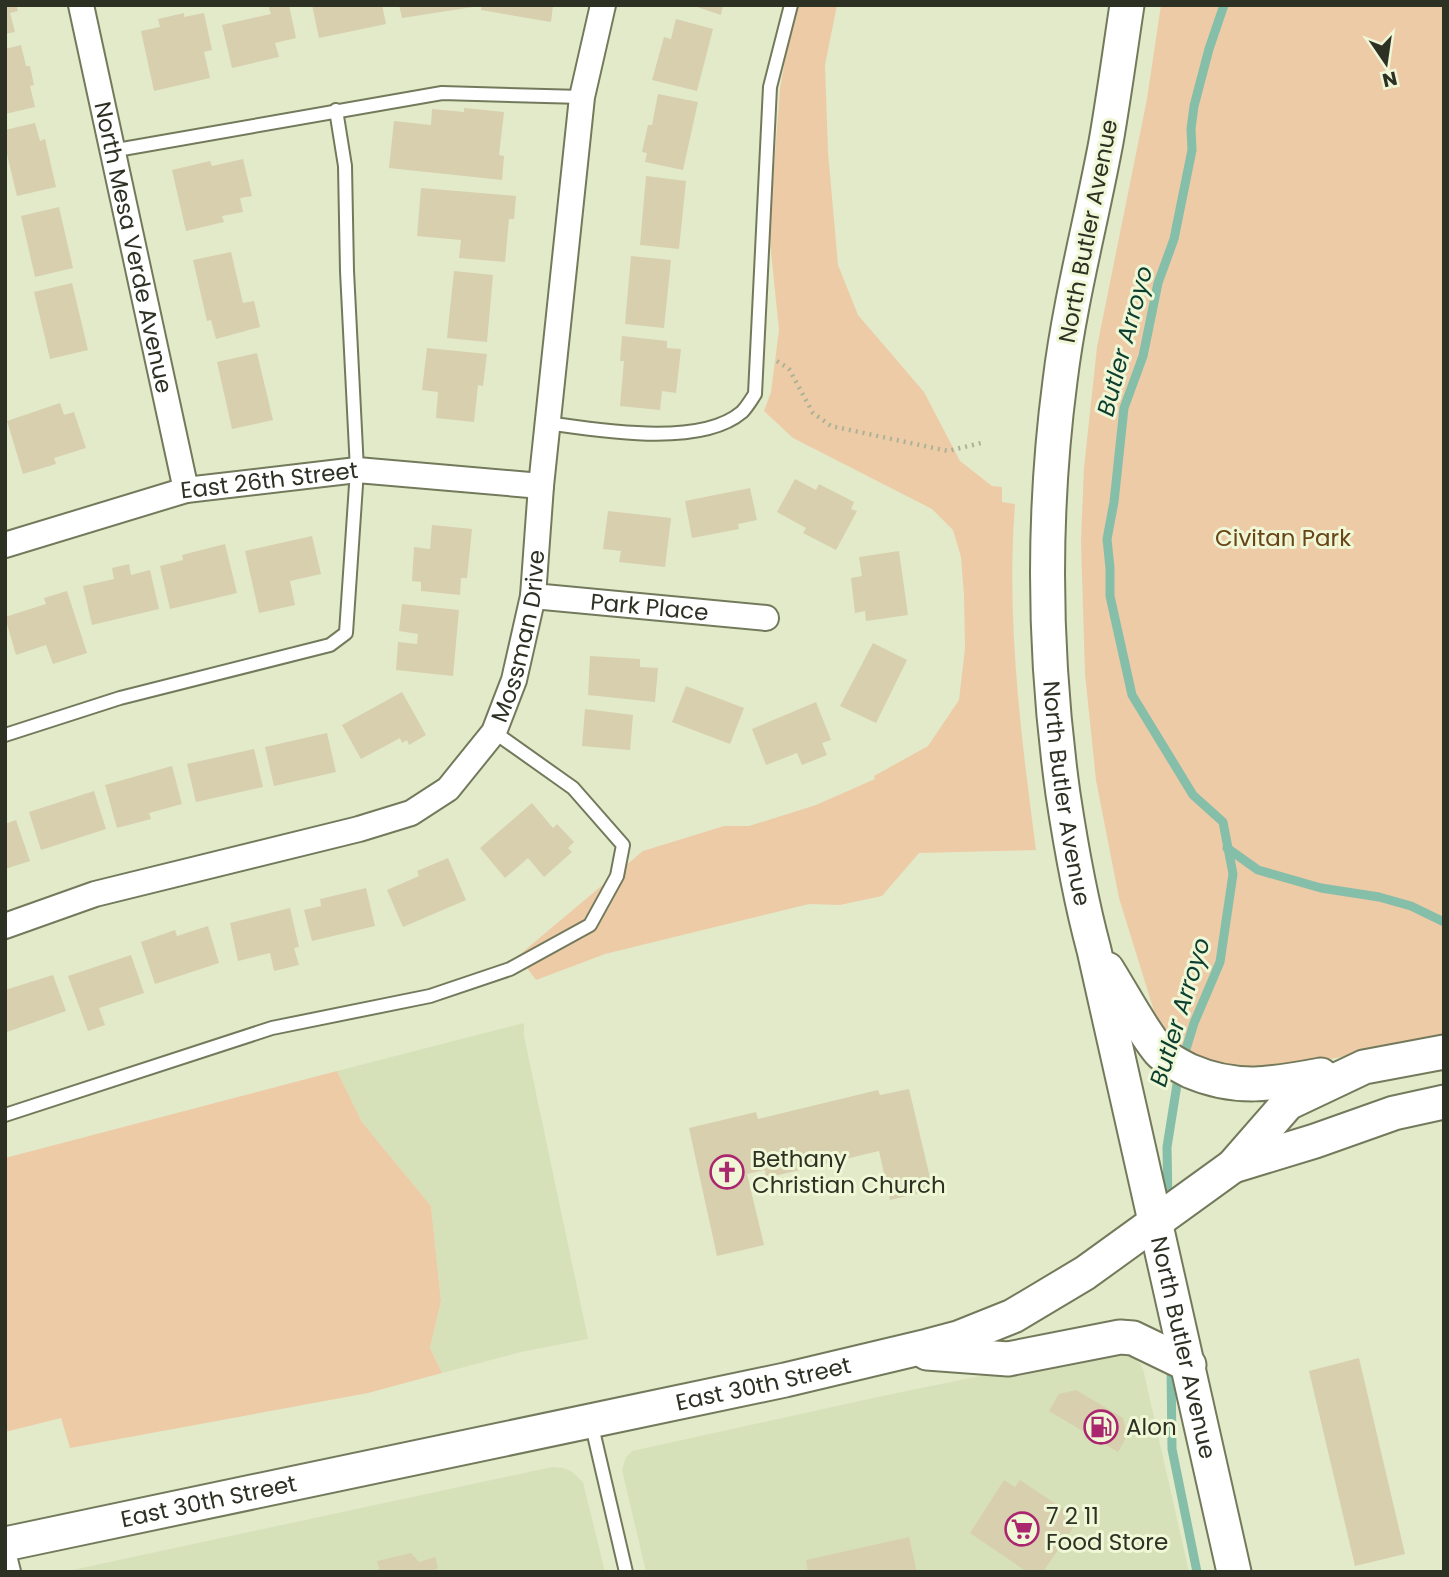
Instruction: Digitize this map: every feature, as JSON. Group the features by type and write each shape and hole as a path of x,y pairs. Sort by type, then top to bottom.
{"main road":[{"name":"North Butler Avenue","path":"1127,5 1106,141 1075,289 1060,380 1051,461 1048,617 1055,729 1081,902 1189,1365 1234,1572"},
{"path":"1094,950 1160,1053 1192,1072 1211,1080 1238,1085 1278,1083 1364,1067"},
{"name":"East 30th Street","path":"5,1544 908,1352 958,1338 1013,1316 1085,1273 1233,1166 1288,1103 1364,1067 1444,1052"},
{"path":"1233,1166 1394,1113 1444,1102"},
{"path":"908,1352 1009,1359 1120,1337 1133,1339 1189,1365"}],"street":[{"name":"North Mesa Verde Avenue","path":"81,5 186,490"},
{"name":"Mossman Drive","path":"5,926 94,894 359,829 411,813 448,789 494,732 514,680 533,596 547,422 582,97 603,5"},
{"name":"East 26th Street","path":"5,545 186,490 357,470 541,486"},
{"name":"Park Place","path":"533,596 766,618"},
{"path":"5,1560 8,1572"}],"lane":[{"path":"547,422 612,432 694,432 719,424 742,412 755,394 770,87 791,5"},
{"path":"111,151 442,93 582,97"},
{"path":"5,735 120,698 330,645 346,633 357,470 347,271 345,166 336,110"},
{"path":"5,1115 272,1028 430,996 510,969 590,925 617,876 623,845 573,788 494,732"},
{"path":"591,1420 626,1572"}],"path":[{"path":"757,358 777,362 789,369 813,413 831,426 948,452 981,443"}],"shaded area":[{"path":"524,1023 524,1036 588,1339 521,1352 442,1373 430,1348 441,1301 431,1206 362,1122 337,1071"},
{"path":"1108,1350 1132,1356 1141,1365 1144,1373 1189,1572 646,1572 622,1470 626,1457 632,1451"},
{"path":"552,1467 571,1471 583,1482 605,1572 63,1572"}],"green space":[{"path":"798,5 837,5 825,65 828,152 838,265 858,315 924,392 960,461 992,486 1002,487 1002,502 1015,504 1012,591 1016,678 1036,850 919,853 882,896 840,905 809,904 605,954 536,980 518,956 643,851 724,826 749,826 816,805 875,779 874,776 928,746 959,700 965,648 964,595 961,557 953,530 932,509 793,438 764,411 771,392 779,330 769,232 780,89 790,32"},
{"name":"Civitan Park","path":"1161,5 1444,5 1444,1037 1325,1060 1227,1072 1176,1047 1158,1024 1119,898 1096,780 1085,674 1081,541 1084,468 1097,347 1147,99"},
{"path":"337,1071 362,1122 431,1206 441,1301 430,1348 442,1373 368,1393 70,1448 61,1418 5,1432 5,1158"}],"building":[{"path":"5,5 16,5 18,11 10,13 15,32 5,34"},
{"path":"268,5 289,5 296,38 275,43 279,57 232,68 222,25 271,14"},
{"path":"312,5 382,5 386,24 319,38"},
{"path":"399,5 473,5 473,7 402,18"},
{"path":"482,5 553,5 551,22 481,10"},
{"path":"691,5 723,5 721,15"},
{"path":"184,13 184,17 204,13 212,50 204,52 210,78 154,91 141,31 160,27 158,19"},
{"path":"676,19 713,29 697,91 652,80 664,37 671,39"},
{"path":"21,45 26,66 30,66 34,85 30,86 35,107 5,114 5,49"},
{"path":"658,94 698,102 683,170 645,162 647,153 642,152 648,125 652,125"},
{"path":"464,108 504,112 499,155 504,156 502,180 389,168 394,121 431,125 432,109 464,112"},
{"path":"35,123 40,141 45,139 56,187 17,196 5,146 5,130"},
{"path":"243,159 252,196 240,198 243,212 222,216 224,222 186,231 172,170 210,161 212,166"},
{"path":"646,176 686,181 679,249 640,245"},
{"path":"421,188 516,196 514,219 509,219 505,262 459,258 461,240 417,236"},
{"path":"59,207 73,268 35,277 21,216"},
{"path":"231,252 243,303 254,301 260,327 216,339 211,320 207,321 193,260"},
{"path":"631,256 671,260 664,328 625,324"},
{"path":"454,271 493,275 487,342 447,338"},
{"path":"72,283 88,350 50,359 34,292"},
{"path":"622,336 667,341 667,348 681,349 676,393 662,391 660,410 620,406 624,361 620,361"},
{"path":"427,348 487,354 483,386 478,385 474,422 436,418 438,392 422,390"},
{"path":"257,353 273,420 232,429 217,362"},
{"path":"60,403 64,415 74,412 86,448 54,458 56,464 23,474 7,421"},
{"path":"795,479 816,490 819,484 854,502 851,509 857,511 836,550 803,533 806,528 777,512"},
{"path":"750,488 757,520 738,524 739,529 692,538 685,501"},
{"path":"608,511 671,518 665,567 619,562 621,551 603,549"},
{"path":"432,525 472,529 467,578 461,578 460,595 421,591 421,582 412,581 414,547 430,549"},
{"path":"312,536 321,574 290,581 295,605 259,613 245,551"},
{"path":"225,544 237,593 170,609 160,566 183,560 182,555"},
{"path":"899,551 908,615 866,621 865,611 855,613 851,578 862,576 859,557"},
{"path":"129,564 131,575 150,570 159,609 92,625 83,586 114,579 112,568"},
{"path":"67,591 87,653 53,664 46,645 16,655 5,617 46,604 44,598"},
{"path":"402,604 459,610 453,676 396,670 398,642 417,644 418,634 399,631"},
{"path":"873,643 907,660 876,723 840,706"},
{"path":"590,656 640,659 640,667 658,668 655,702 588,695"},
{"path":"686,686 744,708 730,744 672,722"},
{"path":"402,692 426,735 409,745 407,740 402,743 400,738 361,759 342,725"},
{"path":"816,702 831,740 822,743 827,755 802,765 797,753 766,765 752,729"},
{"path":"585,709 633,715 630,750 582,746"},
{"path":"327,733 336,772 274,786 265,747"},
{"path":"254,749 263,787 196,802 187,764"},
{"path":"172,766 182,804 149,813 151,819 117,828 105,785"},
{"path":"94,791 106,829 41,850 29,812"},
{"path":"532,803 553,828 557,824 574,842 568,848 572,852 544,877 528,858 505,878 480,848"},
{"path":"16,820 30,861 5,869 5,824"},
{"path":"448,858 466,900 403,927 387,890 419,876 417,871"},
{"path":"366,888 375,926 312,941 304,910 321,906 320,899"},
{"path":"290,908 299,947 294,948 299,965 274,971 270,953 238,961 230,923"},
{"path":"208,926 219,963 155,984 141,942 175,930 177,936"},
{"path":"131,955 144,993 99,1008 105,1025 88,1031 68,976"},
{"path":"53,975 66,1011 7,1032 5,990"},
{"name":"Bethany Christian Church","path":"909,1089 933,1190 890,1200 879,1151 766,1178 765,1170 747,1174 764,1245 717,1256 689,1128 756,1112 758,1119 878,1090 880,1095"},
{"path":"1359,1358 1405,1554 1355,1566 1309,1371"},
{"name":"Alon","path":"1076,1390 1123,1418 1127,1436 1118,1452 1049,1411 1059,1394"},
{"name":"7 2 11 Food Store","path":"1004,1480 1015,1487 1020,1480 1068,1512 1064,1517 1075,1525 1043,1572 1027,1572 970,1533"},
{"path":"909,1537 917,1572 808,1572 806,1560"},
{"path":"411,1553 419,1562 435,1557 438,1568 436,1572 380,1572 377,1561"}],"waterway":[{"name":"Butler Arroyo","path":"1183,1059 1194,1023 1220,962 1233,874 1223,822 1193,795 1132,695 1110,596 1107,539 1114,502 1124,408 1143,356 1158,283 1174,239 1192,150 1194,106 1224,5"},
{"path":"1227,848 1258,870 1321,888 1379,897 1411,906 1444,922"},
{"name":"Butler Arroyo","path":"1168,1204 1167,1147 1179,1072"},
{"name":"Butler Arroyo","path":"1171,1365 1172,1449 1197,1572"}],"place":[{"name":"Bethany Christian Church","path":"727,1172"},
{"name":"Alon","path":"1101,1427"},
{"name":"7 2 11 Food Store","path":"1022,1529"}]}
